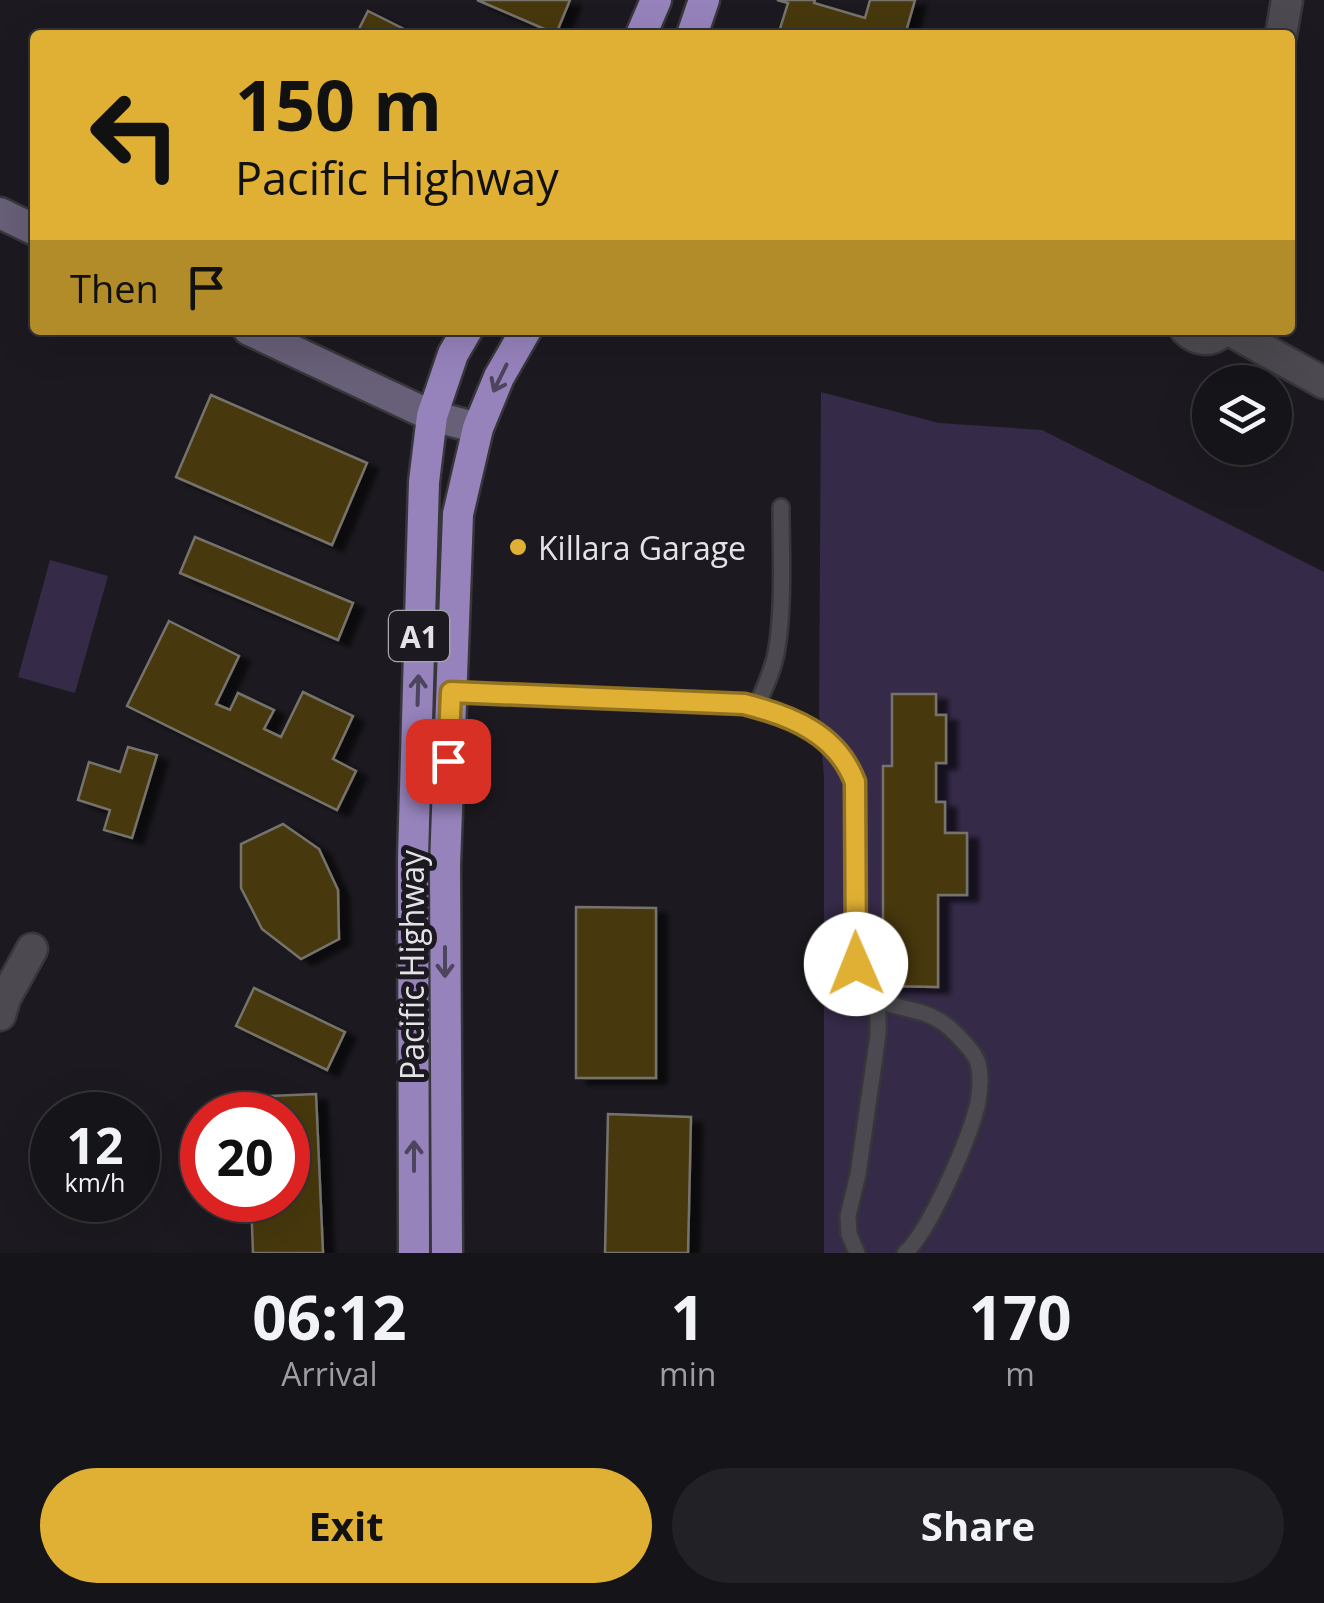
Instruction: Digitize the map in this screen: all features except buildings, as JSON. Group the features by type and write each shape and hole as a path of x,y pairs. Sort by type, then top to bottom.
{"highway":[{"path":"643,30 656,0"},
{"path":"694,30 704,0"},
{"name":"Pacific Highway","path":"414,1253 414,857 422,516 432,416 463,335"},
{"name":"Pacific Highway","path":"447,1253 444,864 458,514 478,428 499,377 523,335"}],"main road":[{"path":"0,213 30,228"},
{"path":"260,335 432,416 478,428"}],"street":[{"path":"1282,30 1287,0"},
{"path":"1192,335 1203,339 1217,335"},
{"path":"1235,335 1324,383"},
{"path":"0,1015 4,998 32,950"}],"lane":[{"path":"756,707 777,649 782,507"},
{"path":"451,692 744,704 788,719 831,742 842,756 855,782 856,964 878,1014 858,1174 848,1216 849,1234 857,1253"},
{"path":"872,998 941,1020 977,1060 980,1075 978,1102 942,1195 905,1253"}],"shaded area":[{"path":"821,392 939,423 1042,430 1324,572 1324,1253 824,1253 824,778 819,715"},
{"path":"50,560 108,576 75,693 18,677"}],"place":[{"name":"Killara Garage","path":"518,547"}],"route":[{"path":"448,761 451,692 744,704 798,724 831,742 855,782 856,964"}]}
